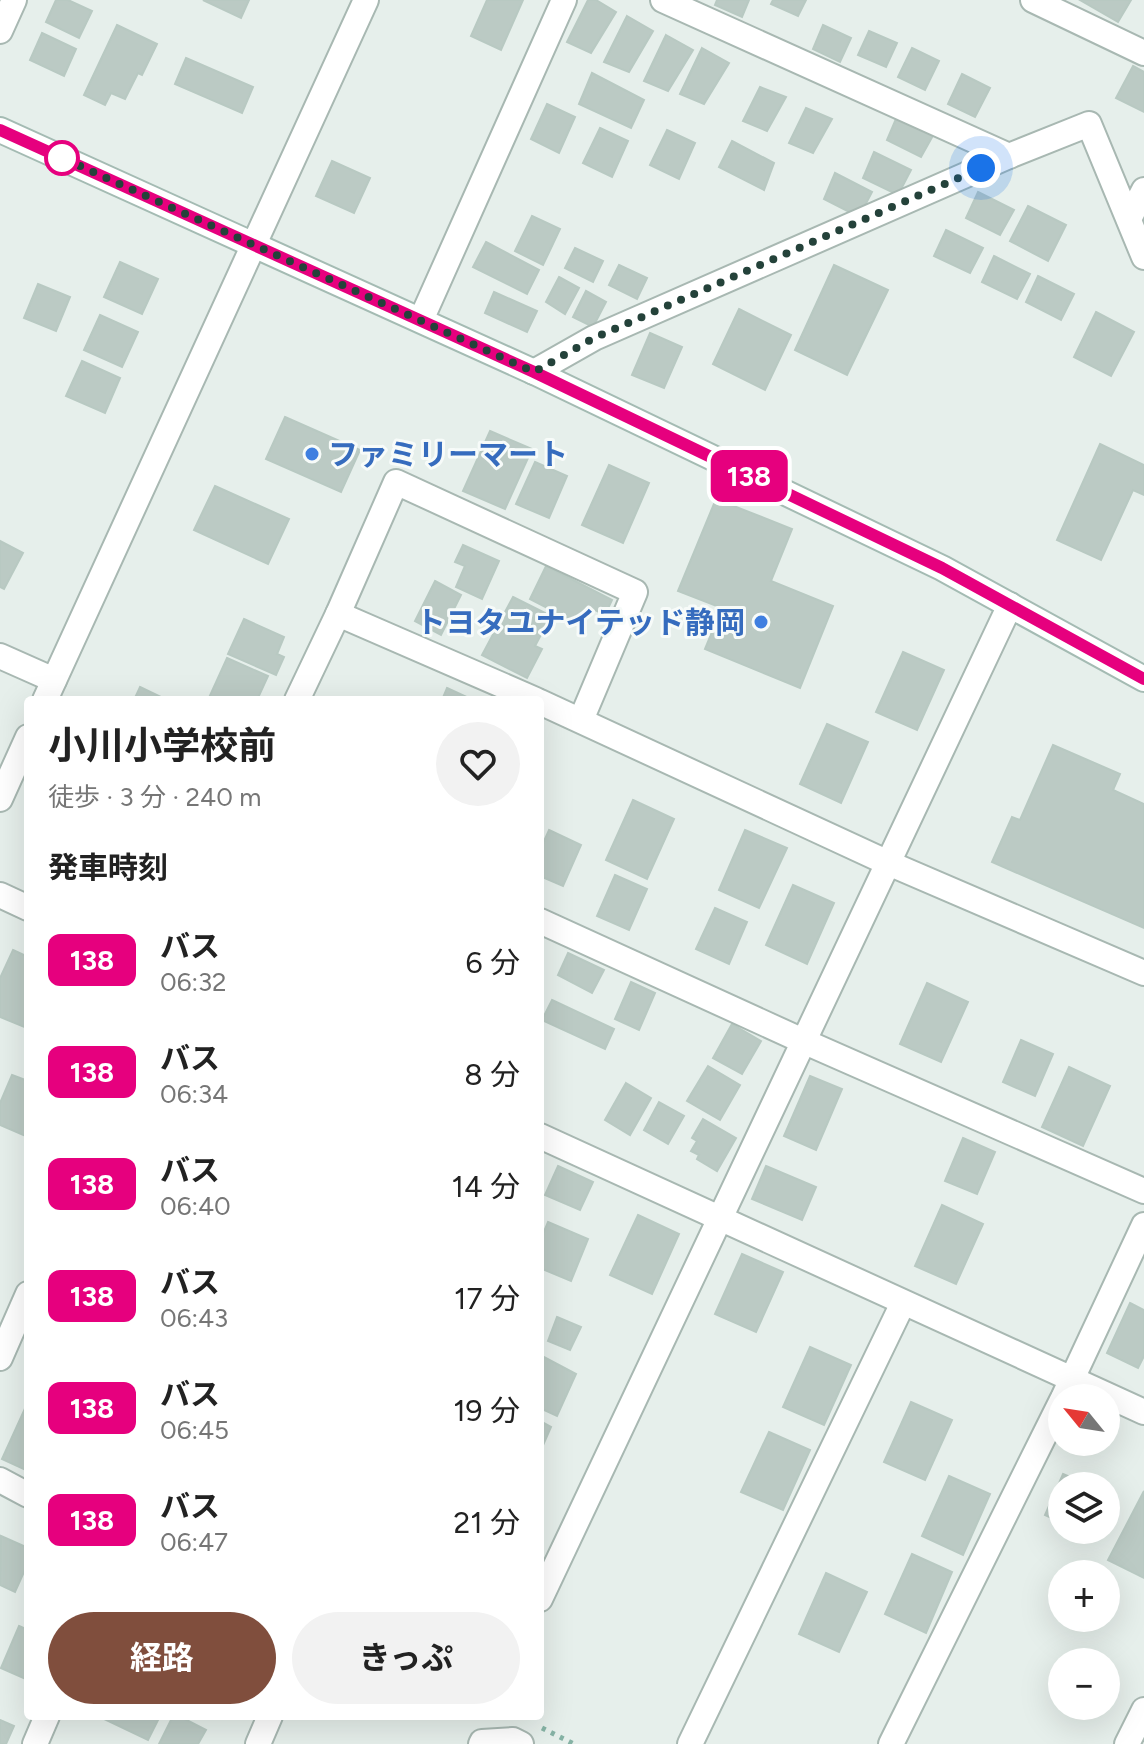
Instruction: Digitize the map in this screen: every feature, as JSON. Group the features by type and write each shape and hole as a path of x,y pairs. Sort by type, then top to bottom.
{"street":[{"path":"0,31 14,0"},
{"path":"0,656 49,690 366,0"},
{"path":"421,320 564,0"},
{"path":"663,0 1009,156"},
{"path":"1033,0 1144,53"},
{"path":"534,372 594,338 1089,124 1144,257"},
{"path":"0,130 534,372 942,568 1144,679"},
{"path":"1129,219 1144,190"},
{"path":"299,696 396,482 635,592 581,720"},
{"path":"544,1591 1010,605"},
{"path":"338,614 527,696"},
{"path":"544,704 886,862 1144,973"},
{"path":"0,799 24,746"},
{"path":"0,895 24,906"},
{"path":"544,923 1144,1191"},
{"path":"544,1138 903,1303 1050,1384"},
{"path":"1070,1384 1144,1225"},
{"path":"0,1358 24,1303"},
{"path":"690,1744 903,1303"},
{"path":"1120,1406 1144,1412"},
{"path":"891,1744 1048,1429"},
{"path":"0,1480 24,1493"},
{"path":"1127,1744 1144,1710"},
{"path":"35,1744 45,1720"},
{"path":"258,1744 268,1720"},
{"path":"481,1744 513,1740 527,1734"}],"path":[{"path":"527,1734 574,1744"}],"building":[{"path":"56,0 68,0 92,11 79,38 46,22"},
{"path":"203,0 249,0 241,18"},
{"path":"487,0 523,0 501,50 471,36"},
{"path":"588,0 596,0 616,12 591,53 567,42"},
{"path":"717,0 749,0 742,17 715,5"},
{"path":"773,0 806,0 798,16 771,4"},
{"path":"1080,0 1131,0 1118,22"},
{"path":"627,16 653,31 629,72 604,62"},
{"path":"117,25 157,44 142,75 138,73 125,99 111,93 105,105 84,95"},
{"path":"823,25 851,38 840,62 813,49"},
{"path":"869,31 897,43 886,67 858,55"},
{"path":"42,33 76,49 64,76 30,60"},
{"path":"666,35 693,50 668,91 644,81"},
{"path":"702,48 729,63 704,104 680,94"},
{"path":"912,48 939,61 925,90 898,77"},
{"path":"186,58 253,87 242,113 175,84"},
{"path":"1133,66 1144,72 1144,112 1116,98"},
{"path":"592,73 644,100 631,128 579,104"},
{"path":"962,74 990,88 975,117 948,104"},
{"path":"760,87 786,97 767,131 743,121"},
{"path":"547,104 575,117 559,153 531,139"},
{"path":"806,108 832,119 813,153 789,143"},
{"path":"898,114 935,132 921,157 887,140"},
{"path":"600,128 628,141 612,177 583,163"},
{"path":"667,130 695,143 679,179 650,165"},
{"path":"732,141 774,163 764,190 719,167"},
{"path":"874,152 911,170 898,195 863,178"},
{"path":"332,161 370,178 354,213 316,196"},
{"path":"835,173 872,192 859,217 824,199"},
{"path":"978,192 1014,210 1000,235 966,218"},
{"path":"1028,206 1066,225 1048,261 1010,241"},
{"path":"532,216 560,229 543,265 515,251"},
{"path":"946,230 983,248 970,273 934,256"},
{"path":"486,242 539,270 527,294 473,267"},
{"path":"575,248 603,261 593,282 565,268"},
{"path":"994,256 1030,274 1017,299 982,282"},
{"path":"120,262 158,279 142,314 104,297"},
{"path":"619,265 647,278 637,299 609,285"},
{"path":"834,265 888,290 847,375 795,350"},
{"path":"1038,276 1074,294 1061,320 1026,302"},
{"path":"559,277 579,288 565,314 546,302"},
{"path":"38,284 70,297 56,331 24,318"},
{"path":"586,291 606,302 593,327 573,317"},
{"path":"494,292 537,311 527,332 485,313"},
{"path":"739,309 791,335 765,390 713,364"},
{"path":"1096,312 1134,332 1111,376 1074,357"},
{"path":"100,315 138,332 122,367 84,350"},
{"path":"650,333 682,347 664,388 632,375"},
{"path":"82,361 120,378 105,413 66,396"},
{"path":"285,417 360,450 341,492 266,459"},
{"path":"490,431 532,449 505,509 463,491"},
{"path":"1100,444 1144,465 1144,495 1133,490 1101,560 1057,540"},
{"path":"535,462 567,476 549,518 516,504"},
{"path":"609,465 649,483 623,543 582,525"},
{"path":"215,486 289,519 268,564 194,530"},
{"path":"716,499 792,529 771,581 833,606 800,688 705,649 722,608 678,591"},
{"path":"0,541 23,553 4,589 0,587"},
{"path":"463,545 499,561 482,599 456,587 465,566 455,562"},
{"path":"546,566 612,600 605,615 591,608 582,626 530,599"},
{"path":"435,581 461,595 441,635 415,621"},
{"path":"513,597 551,616 535,646 542,649 527,678 482,655"},
{"path":"244,619 284,637 277,654 284,657 276,675 228,654"},
{"path":"903,652 944,670 917,730 876,712"},
{"path":"227,658 268,676 259,696 210,696"},
{"path":"140,687 159,696 136,696"},
{"path":"447,688 464,696 444,696"},
{"path":"827,724 868,742 841,803 800,784"},
{"path":"1053,745 1120,774 1113,790 1144,804 1144,928 992,862 1012,817 1020,820"},
{"path":"633,800 674,819 647,879 606,860"},
{"path":"549,830 581,845 563,886 544,878 544,841"},
{"path":"745,830 787,848 759,908 719,890"},
{"path":"615,875 647,889 629,930 597,916"},
{"path":"793,885 834,903 807,964 766,945"},
{"path":"715,908 747,922 729,964 696,949"},
{"path":"13,950 24,955 24,1027 0,1017 0,978"},
{"path":"568,953 604,970 592,993 558,975"},
{"path":"631,982 655,993 639,1030 615,1019"},
{"path":"927,983 968,1002 941,1062 900,1044"},
{"path":"552,1000 614,1029 605,1049 544,1021"},
{"path":"732,1024 761,1041 742,1074 713,1058"},
{"path":"1021,1040 1053,1054 1035,1096 1003,1082"},
{"path":"708,1066 740,1085 720,1120 687,1101"},
{"path":"1069,1067 1110,1086 1083,1146 1042,1127"},
{"path":"12,1075 24,1080 24,1135 0,1125 0,1103"},
{"path":"810,1076 842,1089 816,1150 784,1136"},
{"path":"626,1083 651,1098 630,1135 605,1120"},
{"path":"659,1102 684,1116 668,1144 644,1130"},
{"path":"703,1119 736,1138 717,1171 697,1159 699,1155 691,1151 697,1141 692,1138"},
{"path":"963,1138 995,1152 977,1194 945,1181"},
{"path":"558,1166 593,1182 580,1210 545,1195"},
{"path":"766,1166 816,1187 802,1220 752,1199"},
{"path":"942,1205 983,1224 956,1284 915,1266"},
{"path":"638,1215 679,1234 652,1294 610,1275"},
{"path":"548,1222 588,1239 571,1281 544,1270 544,1232"},
{"path":"742,1254 783,1272 756,1332 715,1314"},
{"path":"1130,1303 1144,1310 1144,1356 1138,1368 1107,1353"},
{"path":"557,1317 581,1327 570,1350 548,1341"},
{"path":"810,1347 851,1365 824,1425 783,1407"},
{"path":"544,1357 576,1374 557,1416 544,1410"},
{"path":"911,1402 952,1420 925,1480 884,1462"},
{"path":"24,1411 24,1469 2,1459"},
{"path":"544,1423 551,1427 544,1443"},
{"path":"769,1432 810,1450 783,1510 741,1492"},
{"path":"949,1476 990,1494 963,1555 922,1536"},
{"path":"1144,1491 1144,1578 1120,1566 1120,1560 1108,1560 1116,1544 1120,1544 1120,1537"},
{"path":"1,1536 24,1546 24,1572 15,1592 0,1585"},
{"path":"912,1554 952,1572 926,1633 885,1614"},
{"path":"826,1573 867,1592 839,1652 799,1634"},
{"path":"19,1626 24,1628 24,1678 1,1668"},
{"path":"0,1720 14,1726 6,1744 0,1744"},
{"path":"106,1720 158,1720 148,1740"},
{"path":"171,1720 187,1720 206,1730 198,1744 159,1744"}],"bus line":[{"name":"138","path":"0,130 534,372 942,568 1144,679"}],"place":[{"name":"ファミリーマート","path":"312,454"},
{"name":"トヨタユナイテッド静岡","path":"761,622"}],"route":[{"path":"62,158 58,156 534,372 594,338 981,168"}]}
